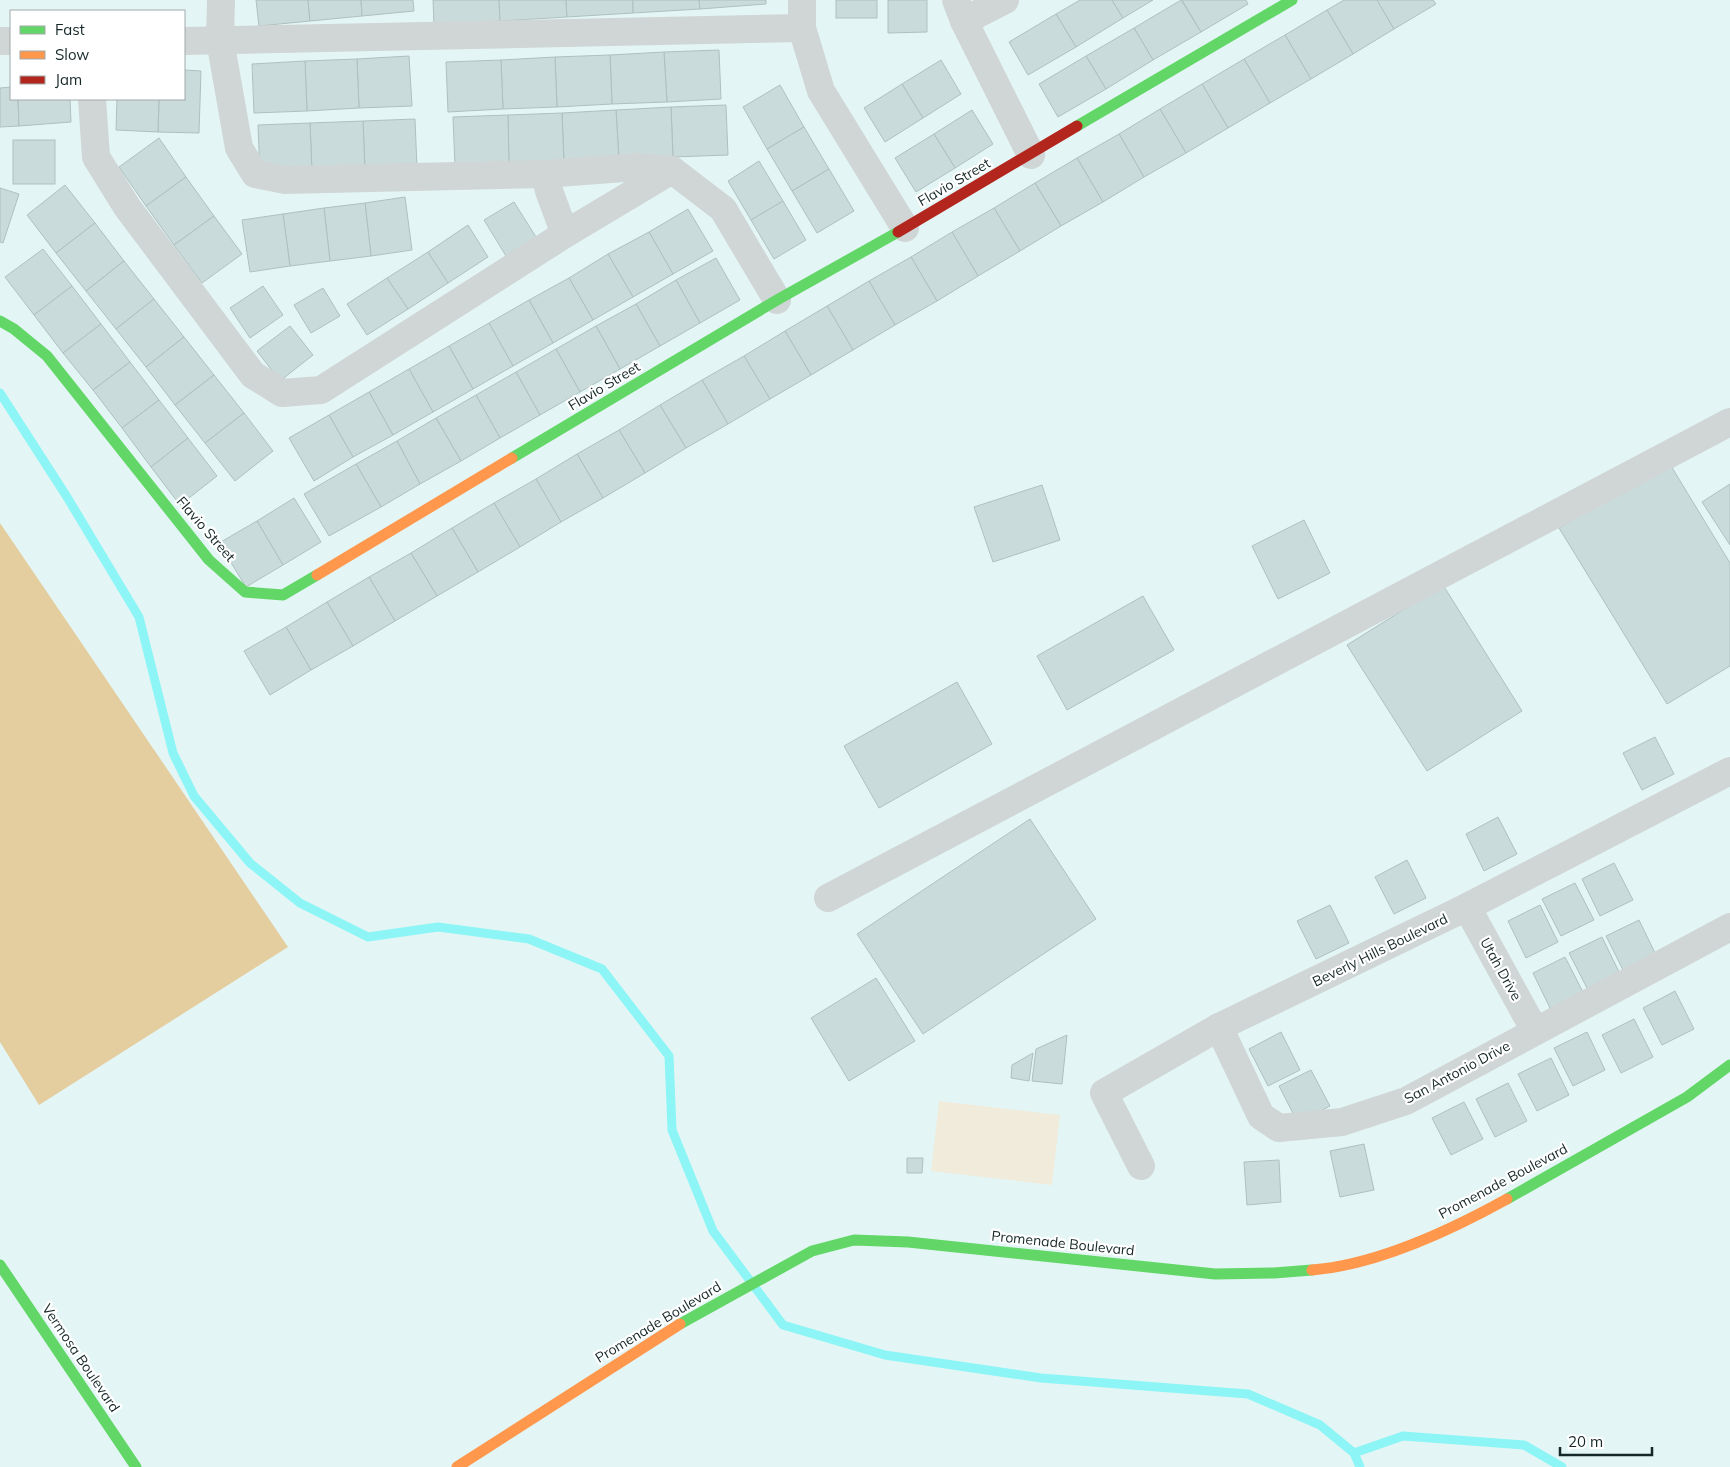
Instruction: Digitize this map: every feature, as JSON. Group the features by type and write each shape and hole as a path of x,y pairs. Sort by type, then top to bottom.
{"main road":[{"name":"Flavio Street","path":"0,321 14,328 47,356 209,560 245,592 283,595 777,300 905,228 1292,0"},
{"name":"Promenade Boulevard","path":"457,1467 678,1325 812,1252 854,1240 908,1242 1215,1274 1274,1273 1336,1268 1405,1247 1482,1213 1687,1096 1730,1065"},
{"name":"Promenade Boulevard","path":"1687,1096 1722,1085"},
{"name":"Vermosa Boulevard","path":"0,1265 136,1467"}],"street":[{"path":"221,0 220,40 239,148 254,174 285,180 545,174 637,167 672,170 723,209 777,300"},
{"path":"802,0 802,28 821,91 905,228"},
{"path":"1005,0 960,11 1030,155"},
{"path":"185,41 802,28"},
{"path":"92,100 96,157 127,207 253,375 282,393 321,390 565,234 672,170"},
{"path":"545,174 549,191 565,234"},
{"path":"828,898 1730,422"},
{"name":"Beverly Hills Boulevard","path":"1141,1166 1104,1093 1219,1028 1467,907 1730,771"},
{"name":"Utah Drive","path":"1467,907 1534,1031"},
{"name":"San Antonio Drive","path":"1219,1028 1261,1116 1279,1128 1342,1122 1406,1101 1730,927"}],"shaded area":[{"path":"0,523 288,947 39,1105 0,1042"},
{"path":"939,1101 1060,1115 1052,1185 931,1171"}],"building":[{"path":"256,0 308,0 310,21 259,26"},
{"path":"308,0 361,0 362,16 310,21"},
{"path":"361,0 413,0 414,11 362,16"},
{"path":"433,0 499,0 500,21 434,25"},
{"path":"499,0 566,0 567,17 500,21"},
{"path":"566,0 633,0 633,13 567,17"},
{"path":"633,0 699,0 700,9 633,13"},
{"path":"699,0 766,0 766,4 700,9"},
{"path":"836,0 877,0 877,18 836,18"},
{"path":"888,0 927,0 927,32 888,33"},
{"path":"1080,0 1112,0 1123,18 1076,47 1056,14"},
{"path":"1112,0 1153,0 1123,18"},
{"path":"1181,0 1201,32 1153,60 1134,28"},
{"path":"1182,0 1246,0 1248,4 1201,32"},
{"path":"1344,0 1377,0 1394,29 1353,54 1327,10"},
{"path":"1377,0 1433,0 1436,4 1394,29"},
{"path":"1327,10 1353,54 1311,79 1285,35"},
{"path":"1056,14 1076,47 1028,75 1009,42"},
{"path":"1134,28 1153,60 1106,89 1086,56"},
{"path":"1285,35 1311,79 1270,103 1244,59"},
{"path":"719,50 721,99 667,102 664,52"},
{"path":"664,52 667,102 612,104 610,55"},
{"path":"610,55 612,104 557,107 555,57"},
{"path":"409,56 412,106 359,108 357,59"},
{"path":"1086,56 1106,89 1058,117 1039,84"},
{"path":"555,57 557,107 503,109 501,60"},
{"path":"357,59 359,108 307,111 305,61"},
{"path":"1244,59 1270,103 1228,128 1202,84"},
{"path":"501,60 503,109 448,112 446,62"},
{"path":"941,60 961,94 923,118 902,84"},
{"path":"305,61 307,111 254,113 252,64"},
{"path":"185,70 201,71 199,133 158,132 159,100 185,100"},
{"path":"902,84 923,118 885,142 864,108"},
{"path":"1202,84 1228,128 1186,153 1160,109"},
{"path":"780,85 804,127 767,149 743,107"},
{"path":"10,87 10,100 18,100 19,126 0,127 0,88"},
{"path":"18,100 70,100 71,122 19,126"},
{"path":"117,100 159,100 158,132 116,130"},
{"path":"726,105 728,155 673,157 671,107"},
{"path":"671,107 673,157 619,160 616,110"},
{"path":"1160,109 1186,153 1144,177 1119,134"},
{"path":"616,110 619,160 564,162 562,113"},
{"path":"972,110 993,144 955,168 934,134"},
{"path":"562,113 564,162 509,164 508,115"},
{"path":"508,115 509,164 455,167 453,117"},
{"path":"415,119 417,168 365,170 363,121"},
{"path":"363,121 365,170 312,172 310,123"},
{"path":"310,123 312,172 260,175 258,125"},
{"path":"804,127 829,169 792,191 767,149"},
{"path":"934,134 955,168 916,192 895,158"},
{"path":"1119,134 1144,177 1103,202 1077,158"},
{"path":"159,138 186,177 146,206 119,167"},
{"path":"13,140 55,140 55,184 13,184"},
{"path":"1077,158 1103,202 1061,226 1035,183"},
{"path":"759,161 783,201 751,220 728,181"},
{"path":"829,169 854,211 817,233 792,191"},
{"path":"186,177 214,216 174,245 146,206"},
{"path":"1035,183 1061,226 1020,251 994,208"},
{"path":"65,185 95,223 56,253 27,215"},
{"path":"0,188 19,194 3,243 0,242"},
{"path":"405,197 412,250 371,256 365,203"},
{"path":"783,201 806,240 774,259 751,220"},
{"path":"514,202 536,237 506,256 484,220"},
{"path":"365,203 371,256 330,261 324,208"},
{"path":"324,208 330,261 290,266 283,214"},
{"path":"994,208 1020,251 978,276 952,232"},
{"path":"688,209 713,251 673,274 649,232"},
{"path":"283,214 290,266 250,272 242,220"},
{"path":"214,216 242,254 202,283 174,245"},
{"path":"95,223 124,261 86,291 56,253"},
{"path":"468,225 488,257 448,283 428,252"},
{"path":"649,232 673,274 633,297 608,254"},
{"path":"952,232 978,276 937,301 911,257"},
{"path":"43,249 72,286 34,315 5,277"},
{"path":"428,252 448,283 408,309 387,278"},
{"path":"608,254 633,297 593,320 569,278"},
{"path":"911,257 937,301 895,325 869,281"},
{"path":"716,258 740,300 700,323 676,280"},
{"path":"124,261 154,299 116,329 86,291"},
{"path":"387,278 408,309 367,335 347,304"},
{"path":"569,278 593,320 553,343 529,300"},
{"path":"676,280 700,323 660,346 636,304"},
{"path":"869,281 895,325 853,350 827,306"},
{"path":"72,286 101,324 63,353 34,315"},
{"path":"263,286 283,315 250,338 230,308"},
{"path":"323,288 340,316 311,333 294,305"},
{"path":"154,299 184,337 146,367 116,329"},
{"path":"529,300 553,343 513,366 489,323"},
{"path":"636,304 660,346 620,369 596,326"},
{"path":"827,306 853,350 811,375 785,331"},
{"path":"489,323 513,366 473,389 449,346"},
{"path":"101,324 130,362 93,390 63,353"},
{"path":"290,326 313,355 280,381 257,351"},
{"path":"596,326 620,369 580,392 556,349"},
{"path":"785,331 811,375 770,399 744,356"},
{"path":"184,337 214,375 175,405 146,367"},
{"path":"449,346 473,389 433,412 409,369"},
{"path":"556,349 580,392 540,415 516,372"},
{"path":"744,356 770,399 728,424 702,380"},
{"path":"130,362 159,400 122,428 93,390"},
{"path":"409,369 433,412 393,435 369,392"},
{"path":"516,372 540,415 500,438 476,395"},
{"path":"214,375 244,413 205,443 175,405"},
{"path":"702,380 728,424 686,448 660,405"},
{"path":"369,392 393,435 353,457 329,415"},
{"path":"476,395 500,438 461,461 436,418"},
{"path":"159,400 188,438 151,467 122,428"},
{"path":"660,405 686,448 645,473 619,430"},
{"path":"244,413 273,451 235,481 205,443"},
{"path":"329,415 353,457 314,481 289,438"},
{"path":"436,418 461,461 420,484 397,441"},
{"path":"619,430 645,473 603,498 577,454"},
{"path":"188,438 217,476 180,505 151,467"},
{"path":"397,441 420,484 381,507 356,464"},
{"path":"577,454 603,498 561,522 536,479"},
{"path":"1668,461 1730,563 1730,666 1667,704 1559,528"},
{"path":"356,464 381,507 329,536 304,494"},
{"path":"536,479 561,522 520,547 494,503"},
{"path":"1730,484 1730,545 1702,502"},
{"path":"1042,485 1060,540 993,562 974,507"},
{"path":"294,498 321,542 283,565 257,521"},
{"path":"494,503 520,547 478,572 452,528"},
{"path":"1304,520 1330,573 1278,599 1252,546"},
{"path":"257,521 283,565 246,587 219,543"},
{"path":"452,528 478,572 437,596 411,553"},
{"path":"411,553 437,596 395,621 369,577"},
{"path":"369,577 395,621 353,646 327,602"},
{"path":"1443,585 1522,711 1427,771 1347,645"},
{"path":"1143,596 1174,650 1067,710 1037,656"},
{"path":"327,602 353,646 311,670 286,627"},
{"path":"286,627 311,670 270,695 244,651"},
{"path":"957,682 992,744 879,808 844,746"},
{"path":"1655,737 1674,774 1642,790 1623,753"},
{"path":"1498,817 1517,854 1484,871 1466,834"},
{"path":"1030,819 1096,919 923,1034 857,934"},
{"path":"1407,860 1426,898 1394,914 1375,877"},
{"path":"1614,863 1633,900 1600,916 1582,879"},
{"path":"1575,883 1594,920 1561,936 1542,899"},
{"path":"1330,905 1349,943 1316,959 1297,921"},
{"path":"1540,905 1558,942 1526,958 1508,921"},
{"path":"1639,920 1657,957 1625,974 1606,936"},
{"path":"1602,937 1620,974 1588,990 1569,953"},
{"path":"1565,957 1584,994 1551,1010 1533,973"},
{"path":"876,978 915,1041 849,1081 811,1018"},
{"path":"1675,991 1694,1029 1662,1045 1643,1008"},
{"path":"1634,1019 1653,1057 1621,1073 1602,1035"},
{"path":"1281,1032 1300,1070 1268,1086 1249,1049"},
{"path":"1587,1032 1605,1070 1573,1086 1554,1048"},
{"path":"1067,1035 1062,1084 1032,1081 1036,1049"},
{"path":"1033,1053 1029,1081 1011,1078 1012,1065"},
{"path":"1551,1058 1569,1095 1537,1111 1518,1074"},
{"path":"1311,1070 1330,1106 1298,1123 1279,1086"},
{"path":"1508,1083 1527,1121 1495,1137 1476,1099"},
{"path":"1464,1102 1483,1139 1451,1155 1432,1118"},
{"path":"1364,1144 1374,1190 1340,1197 1330,1151"},
{"path":"907,1158 923,1158 922,1173 907,1173"},
{"path":"1279,1160 1281,1202 1247,1205 1244,1162"}],"waterway":[{"path":"0,393 67,497 139,617 173,753 194,796 250,863 300,903 368,937 438,927 529,939 602,969 669,1056 672,1130 713,1231 783,1325 885,1355 1041,1378 1248,1394 1320,1425 1354,1453 1360,1467"},
{"path":"1354,1453 1403,1436 1524,1445 1562,1467"}],"traffic: fast":[{"path":"1077,126 1292,0"},
{"path":"512,458 777,300 898,232"},
{"path":"0,321 14,329 47,356 209,560 245,592 283,595 317,575"},
{"path":"1507,1199 1687,1097 1730,1065"},
{"path":"680,1324 812,1251 854,1240 908,1242 1215,1274 1312,1270"},
{"path":"0,1265 136,1467"}],"traffic: slow":[{"path":"317,575 512,458"},
{"path":"1312,1270 1336,1267 1387,1254 1438,1234 1507,1199"},
{"path":"457,1467 680,1324"}],"traffic: jam":[{"path":"898,232 1077,126"}]}
